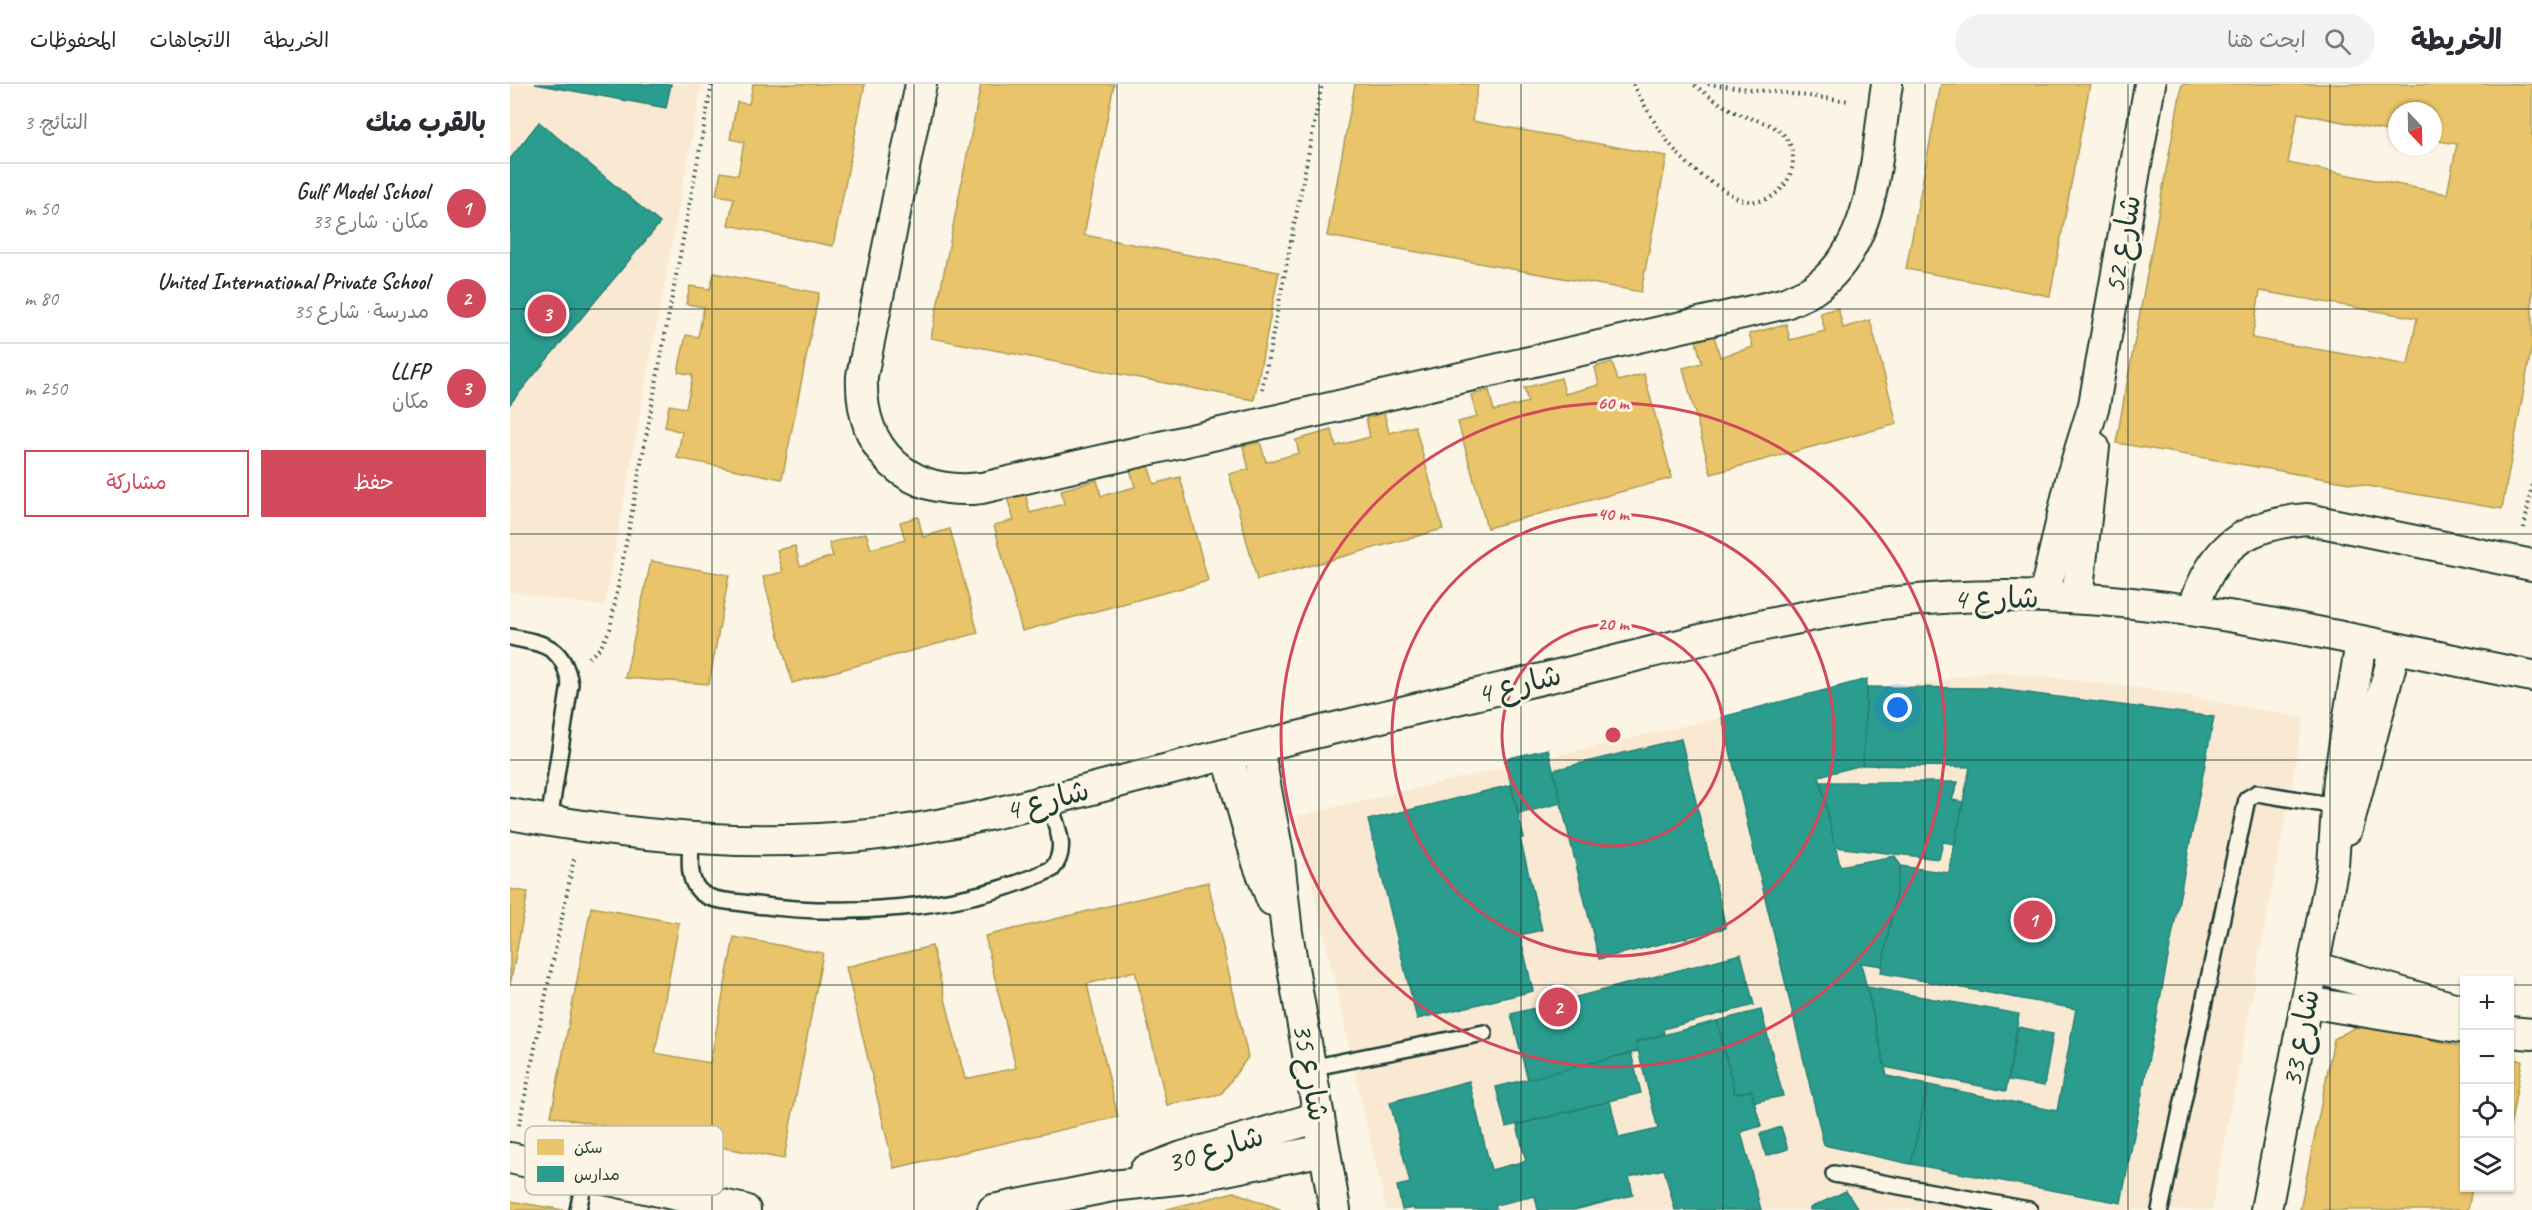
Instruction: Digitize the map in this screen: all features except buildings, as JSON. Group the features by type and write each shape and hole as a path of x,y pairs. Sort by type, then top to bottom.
{"street":[{"path":"921,84 862,376 861,398 864,418 872,437 884,455 900,470 918,481 939,488 960,490 1256,425 1786,303 1814,289 1844,260 1856,242 1867,213 1885,95"},
{"name":"شارع 52","path":"2044,597 2072,476 2094,405 2150,84"},
{"name":"شارع 52","path":"2077,598 2092,480 2094,405"},
{"path":"2193,609 2203,579 2221,554 2246,534 2276,522 2307,519 2525,564"},
{"name":"شارع 4","path":"510,814 580,827 691,839 752,841 871,835 989,815 1227,754 1750,628 1827,613 1904,602 2044,597 2193,609 2532,676"},
{"name":"شارع 33","path":"2266,1210 2333,865 2336,806 2361,642"},
{"name":"شارع 33","path":"2333,865 2360,786 2395,649"},
{"name":"شارع 35","path":"1258,747 1279,860 1287,933 1335,1210"},
{"name":"شارع 35","path":"1227,754 1258,863 1287,933"},
{"path":"2314,967 2460,1010"},
{"path":"2307,1002 2460,1027"},
{"name":"شارع 30","path":"1112,1186 1182,1157 1319,1117"},
{"name":"شارع 30","path":"993,1210 1112,1186 1186,1178 1324,1150"},
{"path":"665,1195 745,1210"}],"lane":[{"path":"510,637 541,643 560,656 567,669 570,684 549,821"},
{"path":"2160,1210 2247,799 2256,793 2336,806"},
{"path":"691,839 692,879 697,889 707,896 772,908 827,911 881,909 936,902 990,890 1052,869 1059,861 1061,841 1047,800"},
{"path":"1310,1068 1484,1033"},
{"path":"1834,1174 2029,1210"},
{"path":"578,1210 582,1195"},
{"path":"583,1210 584,1195"}],"path":[{"path":"567,669 586,661 601,647 610,629 712,84"},
{"path":"1256,425 1322,84"},
{"path":"1633,84 1651,120 1667,142 1706,179 1744,200 1762,200 1778,193 1789,181 1794,164 1791,147 1781,132 1722,104 1693,84"},
{"path":"1708,84 1885,95"},
{"path":"2525,564 2532,485"},
{"path":"511,1158 580,827"}],"shaded area":[{"path":"510,84 702,84 604,607 510,592"},
{"path":"1991,671 2150,689 2304,718 2212,1210 1386,1210 1297,816 1714,719"}],"place":[{"name":"LLFP","path":"547,314"},
{"name":"Gulf Model School","path":"2033,920"},
{"name":"United International Private School","path":"1558,1007"}]}
